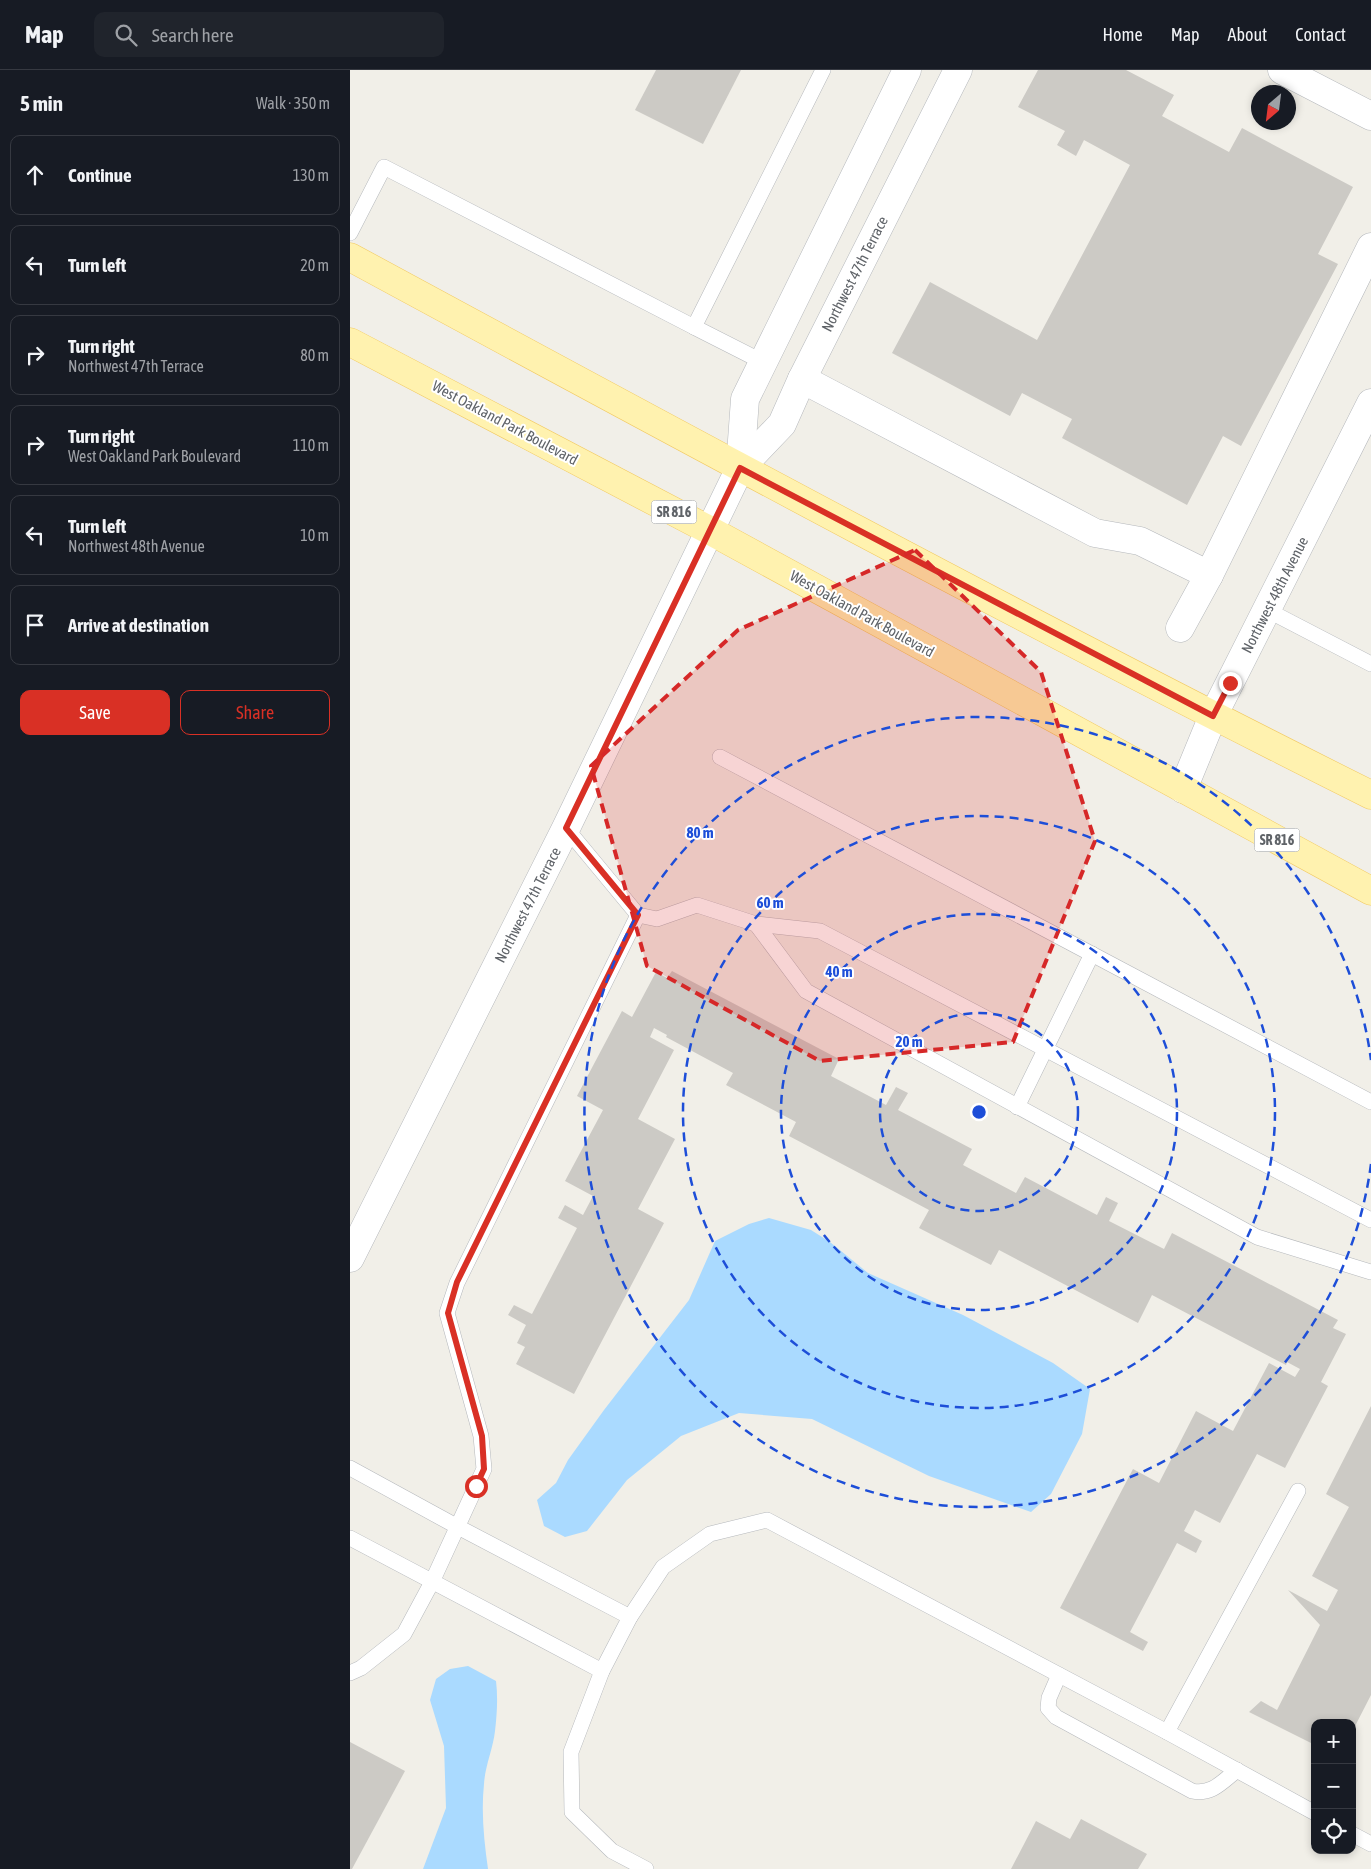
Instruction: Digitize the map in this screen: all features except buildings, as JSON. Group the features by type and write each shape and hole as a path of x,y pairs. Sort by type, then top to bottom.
{"main road":[{"path":"350,257 740,468 1213,716 1371,795"},
{"name":"West Oakland Park Boulevard","path":"350,342 709,530 1371,891"}],"street":[{"name":"Northwest 47th Terrace","path":"740,468 745,399 907,70"},
{"name":"Northwest 47th Terrace","path":"350,1258 566,828 740,468 782,424 802,379 958,70"},
{"path":"1282,70 1371,116"},
{"path":"1180,628 1209,575 1371,247"},
{"path":"802,379 1095,533 1140,541 1209,575"},
{"name":"Northwest 48th Avenue","path":"1183,789 1213,716 1371,403"}],"lane":[{"path":"694,327 823,70"},
{"path":"350,234 384,167 764,362"},
{"path":"1267,610 1371,664"},
{"path":"720,757 1371,1102"},
{"path":"566,828 638,915 657,919 697,905 756,924 820,931 1371,1220"},
{"path":"350,1673 361,1668 404,1634 432,1582 484,1469 482,1436 448,1313 457,1282 638,915"},
{"path":"756,924 806,991 1257,1237 1371,1272"},
{"path":"1017,1107 1092,954"},
{"path":"350,1468 630,1617"},
{"path":"1167,1732 1298,1491"},
{"path":"646,1869 612,1851 572,1812 571,1752 602,1671 630,1617 663,1567 710,1534 767,1520 1167,1732 1311,1811"},
{"path":"350,1538 602,1671"},
{"path":"1058,1675 1049,1698 1048,1708 1056,1717 1192,1791 1203,1793 1214,1788 1237,1770"},
{"path":"1356,1836 1371,1844"}],"highlighted area":[{"path":"915,550 1041,672 1095,841 1013,1042 820,1061 647,966 591,766 738,630"}],"water":[{"path":"769,1218 811,1230 830,1242 868,1273 963,1315 1053,1363 1090,1389 1082,1434 1051,1494 1031,1512 929,1476 812,1419 739,1413 681,1436 627,1480 587,1531 565,1537 544,1526 537,1500 556,1483 568,1460 604,1410 689,1300 715,1241 749,1224"},
{"path":"468,1666 496,1681 497,1687 495,1731 483,1795 483,1826 488,1869 423,1869 446,1808 444,1746 430,1700 436,1679 450,1669"}],"route":[{"path":"476,1486 484,1469 482,1436 448,1313 457,1282 638,915 566,828 740,468 1213,716 1230,683"}]}
